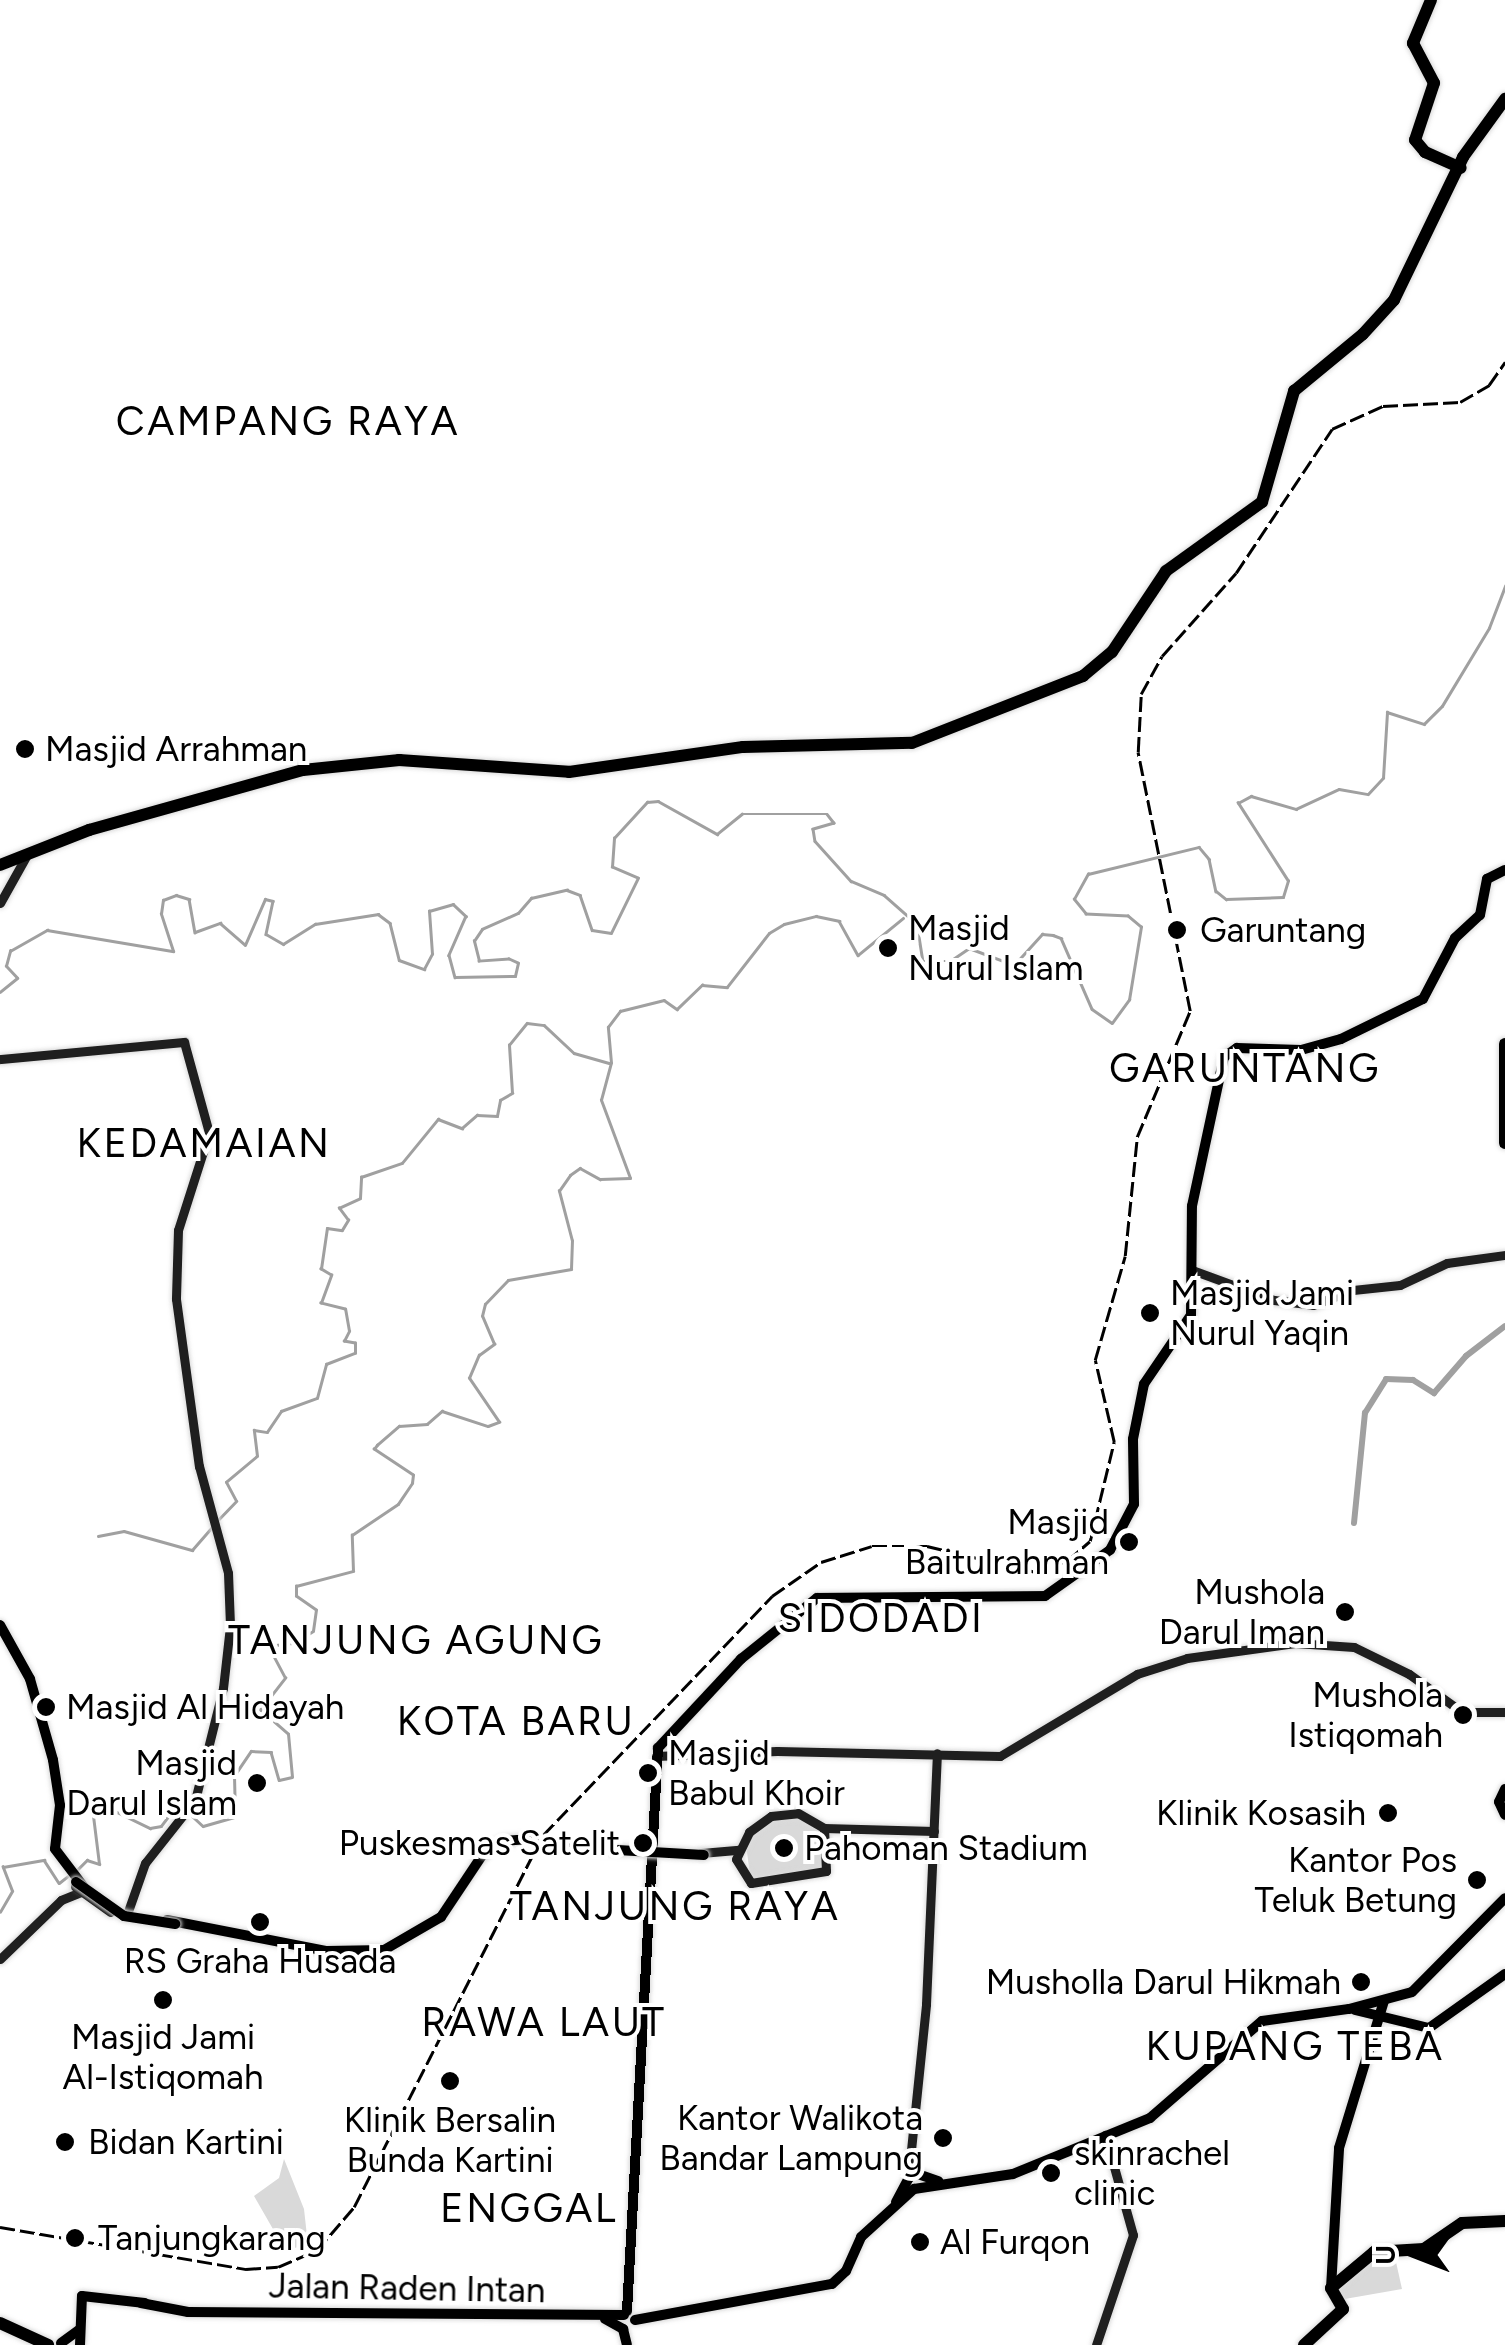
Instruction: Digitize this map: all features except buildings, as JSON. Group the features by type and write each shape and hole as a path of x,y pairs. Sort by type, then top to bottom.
{"highway":[{"path":"1431,0 1413,43 1434,83 1415,140 1456,166"},
{"path":"17,860 188,803 360,766 584,776 728,754 932,743 1075,684 1106,664 1165,578 1246,525 1268,502 1295,397 1388,316 1415,276 1456,166 1505,102"},
{"path":"1505,1044 1505,1133"},
{"path":"1304,2345 1343,2309 1333,2280 1374,2252 1424,2249 1462,2224 1505,2221"},
{"path":"0,2325 55,2344"},
{"path":"0,2325 39,2345"}],"main road":[{"path":"0,903 17,860"},
{"path":"627,2345 651,1870 657,1850 656,1756 662,1743 767,1635 817,1598 1046,1596 1100,1560 1120,1538 1134,1504 1138,1404 1150,1372 1187,1327 1201,1143 1226,1055 1237,1048 1301,1050 1341,1039 1423,999 1455,938 1482,911 1487,879 1505,870"},
{"path":"0,1059 184,1042 209,1133 208,1154 188,1192 178,1230 176,1299 199,1466 228,1573 230,1626 221,1698 189,1812 145,1863 134,1919"},
{"path":"1192,1270 1274,1300 1313,1306 1355,1290 1400,1285 1447,1263 1505,1256"},
{"path":"0,1629 36,1706 56,1794 51,1848 73,1880 106,1906 134,1919 179,1924"},
{"path":"656,1756 1005,1756 1088,1698 1142,1672 1193,1656 1292,1644 1358,1649 1410,1674 1462,1712 1505,1712"},
{"path":"662,1743 670,1754"},
{"path":"917,2188 914,2172 938,1753"},
{"path":"1505,1789 1499,1804 1505,1815"},
{"path":"73,1880 124,1916 354,1955 390,1952 442,1920 488,1850 502,1841 534,1839 566,1848 734,1854 756,1824 776,1814 802,1814 822,1826 934,1831"},
{"path":"474,1842 488,1850 533,1840 707,1855 736,1860 751,1883 826,1871 822,1826"},
{"path":"736,1860 743,1844"},
{"path":"0,1959 60,1902 73,1880"},
{"path":"1333,2280 1340,2148 1370,2012 1384,2001 1426,1983 1505,1898"},
{"path":"896,2202 917,2188 1013,2174 1168,2107 1252,2026 1349,2009 1430,2028 1505,1974"},
{"path":"1370,2012 1384,2001"},
{"path":"1096,2345 1134,2232 1105,2135"},
{"path":"914,2172 944,2183"},
{"path":"896,2202 914,2172"},
{"name":"Jalan Raden Intan","path":"79,2330 78,2298 190,2312 606,2318 661,2312 832,2284 846,2271 861,2237 896,2202"},
{"path":"631,2316 633,2266"},
{"path":"627,2345 623,2328 606,2318 630,2295"},
{"path":"55,2344 79,2330 80,2345"}],"shaded area":[{"name":"Pahoman Stadium","path":"782,1813 821,1824 826,1871 751,1883 745,1837"},
{"path":"284,2159 304,2209 308,2245 285,2250 254,2196 279,2178"},
{"path":"1394,2253 1402,2289 1339,2300 1337,2287 1374,2256"}],"waterway":[{"path":"0,992 17,978 6,966 10,951 47,930 173,951 161,914 163,900 176,895 189,899 195,932 220,923 245,945 265,899 273,901 266,934 283,944 315,924 378,914 390,923 399,960 424,969 432,954 429,911 453,904 466,916 449,955 455,977 515,976 518,963 509,959 479,961 474,941 482,929 518,913 531,898 567,890 580,895 592,930 611,933 638,878 612,867 614,838 647,802 658,801 717,834 742,814 827,814 834,823 813,829 815,841 851,881 884,895 917,924 923,961 950,961 969,948 1014,965 1042,934 1053,935 1061,938 1092,1009 1112,1023 1129,1000 1141,927 1128,916 1086,914 1074,899 1088,874 1199,847 1209,859 1216,891 1226,899 1283,897 1288,881 1238,803 1251,796 1296,809 1339,789 1368,794 1383,778 1387,712 1424,724 1442,706 1489,628 1505,586"},
{"path":"189,1813 203,1826 235,1817 234,1776 251,1751 271,1752 279,1780 292,1777 288,1734 260,1710 285,1678 268,1646 294,1643 313,1631 316,1610 296,1596 296,1586 353,1571 352,1535 398,1504 412,1483 413,1475 374,1449 377,1445 399,1426 427,1424 442,1411 488,1426 499,1422 469,1378 479,1355 494,1344 482,1316 485,1304 508,1280 571,1269 572,1241 559,1191 570,1175 580,1168 600,1179 630,1178 601,1100 611,1063 608,1027 620,1011 664,1000 677,1009 702,985 727,987 769,933 784,924 816,916 839,921 858,955 903,918"},
{"path":"216,1522 236,1501 226,1482 257,1456 254,1430 267,1432 281,1411 317,1398 326,1364 355,1353 355,1343 344,1341 349,1331 345,1309 321,1303 331,1275 321,1269 327,1228 342,1230 348,1220 339,1208 360,1198 361,1177 402,1163 438,1119 462,1128 477,1115 497,1116 500,1100 512,1093 509,1045 527,1023 544,1025 574,1053 609,1063"},
{"path":"1354,1523 1365,1413 1386,1379 1413,1380 1434,1393 1466,1356 1505,1326"},
{"path":"98,1536 124,1531 192,1550 211,1528"},
{"path":"75,1872 87,1860 99,1864 93,1816 117,1812 150,1828 161,1826 177,1805 184,1807"},
{"path":"0,1912 12,1891 3,1867 44,1860 59,1883 68,1876"}],"railway":[{"path":"0,2227 246,2269 278,2267 317,2250 354,2207 543,1835 772,1596 821,1562 872,1546 927,1546 1036,1572 1067,1561 1090,1541 1114,1442 1095,1360 1125,1256 1137,1137 1190,1011 1138,752 1141,694 1162,656 1236,573 1332,429 1383,406 1460,402 1489,385 1505,362"}],"place":[{"name":"Masjid Arrahman","path":"25,749"},
{"name":"Garuntang","path":"1177,930"},
{"name":"Masjid Nurul Islam","path":"888,948"},
{"name":"Masjid Jami Nurul Yaqin","path":"1150,1313"},
{"name":"Masjid Baitulrahman","path":"1129,1542"},
{"name":"Mushola Darul Iman","path":"1345,1612"},
{"name":"Masjid Al Hidayah","path":"46,1707"},
{"name":"Mushola Istiqomah","path":"1463,1715"},
{"name":"Masjid Babul Khoir","path":"648,1773"},
{"name":"Masjid Darul Islam","path":"257,1783"},
{"name":"Klinik Kosasih","path":"1388,1813"},
{"name":"Puskesmas Satelit","path":"643,1843"},
{"name":"Pahoman Stadium","path":"784,1848"},
{"name":"Kantor Pos Teluk Betung","path":"1477,1880"},
{"name":"RS Graha Husada","path":"260,1922"},
{"name":"Musholla Darul Hikmah","path":"1361,1982"},
{"name":"Masjid Jami Al-Istiqomah","path":"163,2000"},
{"name":"Klinik Bersalin Bunda Kartini","path":"450,2081"},
{"name":"Kantor Walikota Bandar Lampung","path":"943,2138"},
{"name":"Bidan Kartini","path":"65,2142"},
{"name":"skinrachel clinic","path":"1051,2173"},
{"name":"Tanjungkarang","path":"75,2238"},
{"name":"Al Furqon","path":"920,2242"}],"district":[{"name":"CAMPANG RAYA","path":"288,421"},
{"name":"GARUNTANG","path":"1245,1068"},
{"name":"KEDAMAIAN","path":"204,1143"},
{"name":"SIDODADI","path":"881,1618"},
{"name":"TANJUNG AGUNG","path":"416,1640"},
{"name":"KOTA BARU","path":"516,1721"},
{"name":"TANJUNG RAYA","path":"675,1906"},
{"name":"RAWA LAUT","path":"544,2022"},
{"name":"KUPANG TEBA","path":"1295,2046"},
{"name":"ENGGAL","path":"529,2208"}]}
